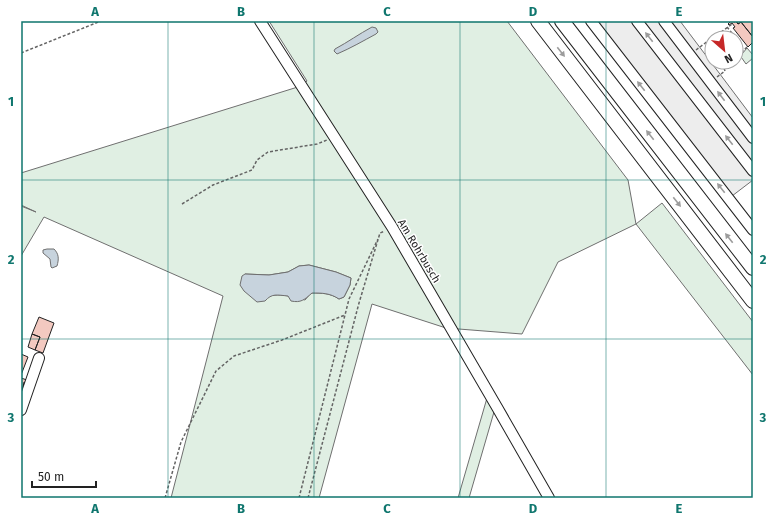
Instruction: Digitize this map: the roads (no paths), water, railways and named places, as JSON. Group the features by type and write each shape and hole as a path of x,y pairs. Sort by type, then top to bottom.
{"highway":[{"path":"538,21 753,301"},
{"path":"562,21 753,268"}],"street":[{"name":"Am Rohrbusch","path":"260,21 392,227 549,498"},
{"path":"591,21 753,230"},
{"path":"637,21 753,171"},
{"path":"664,21 753,138"},
{"path":"21,410 39,358"}]}
